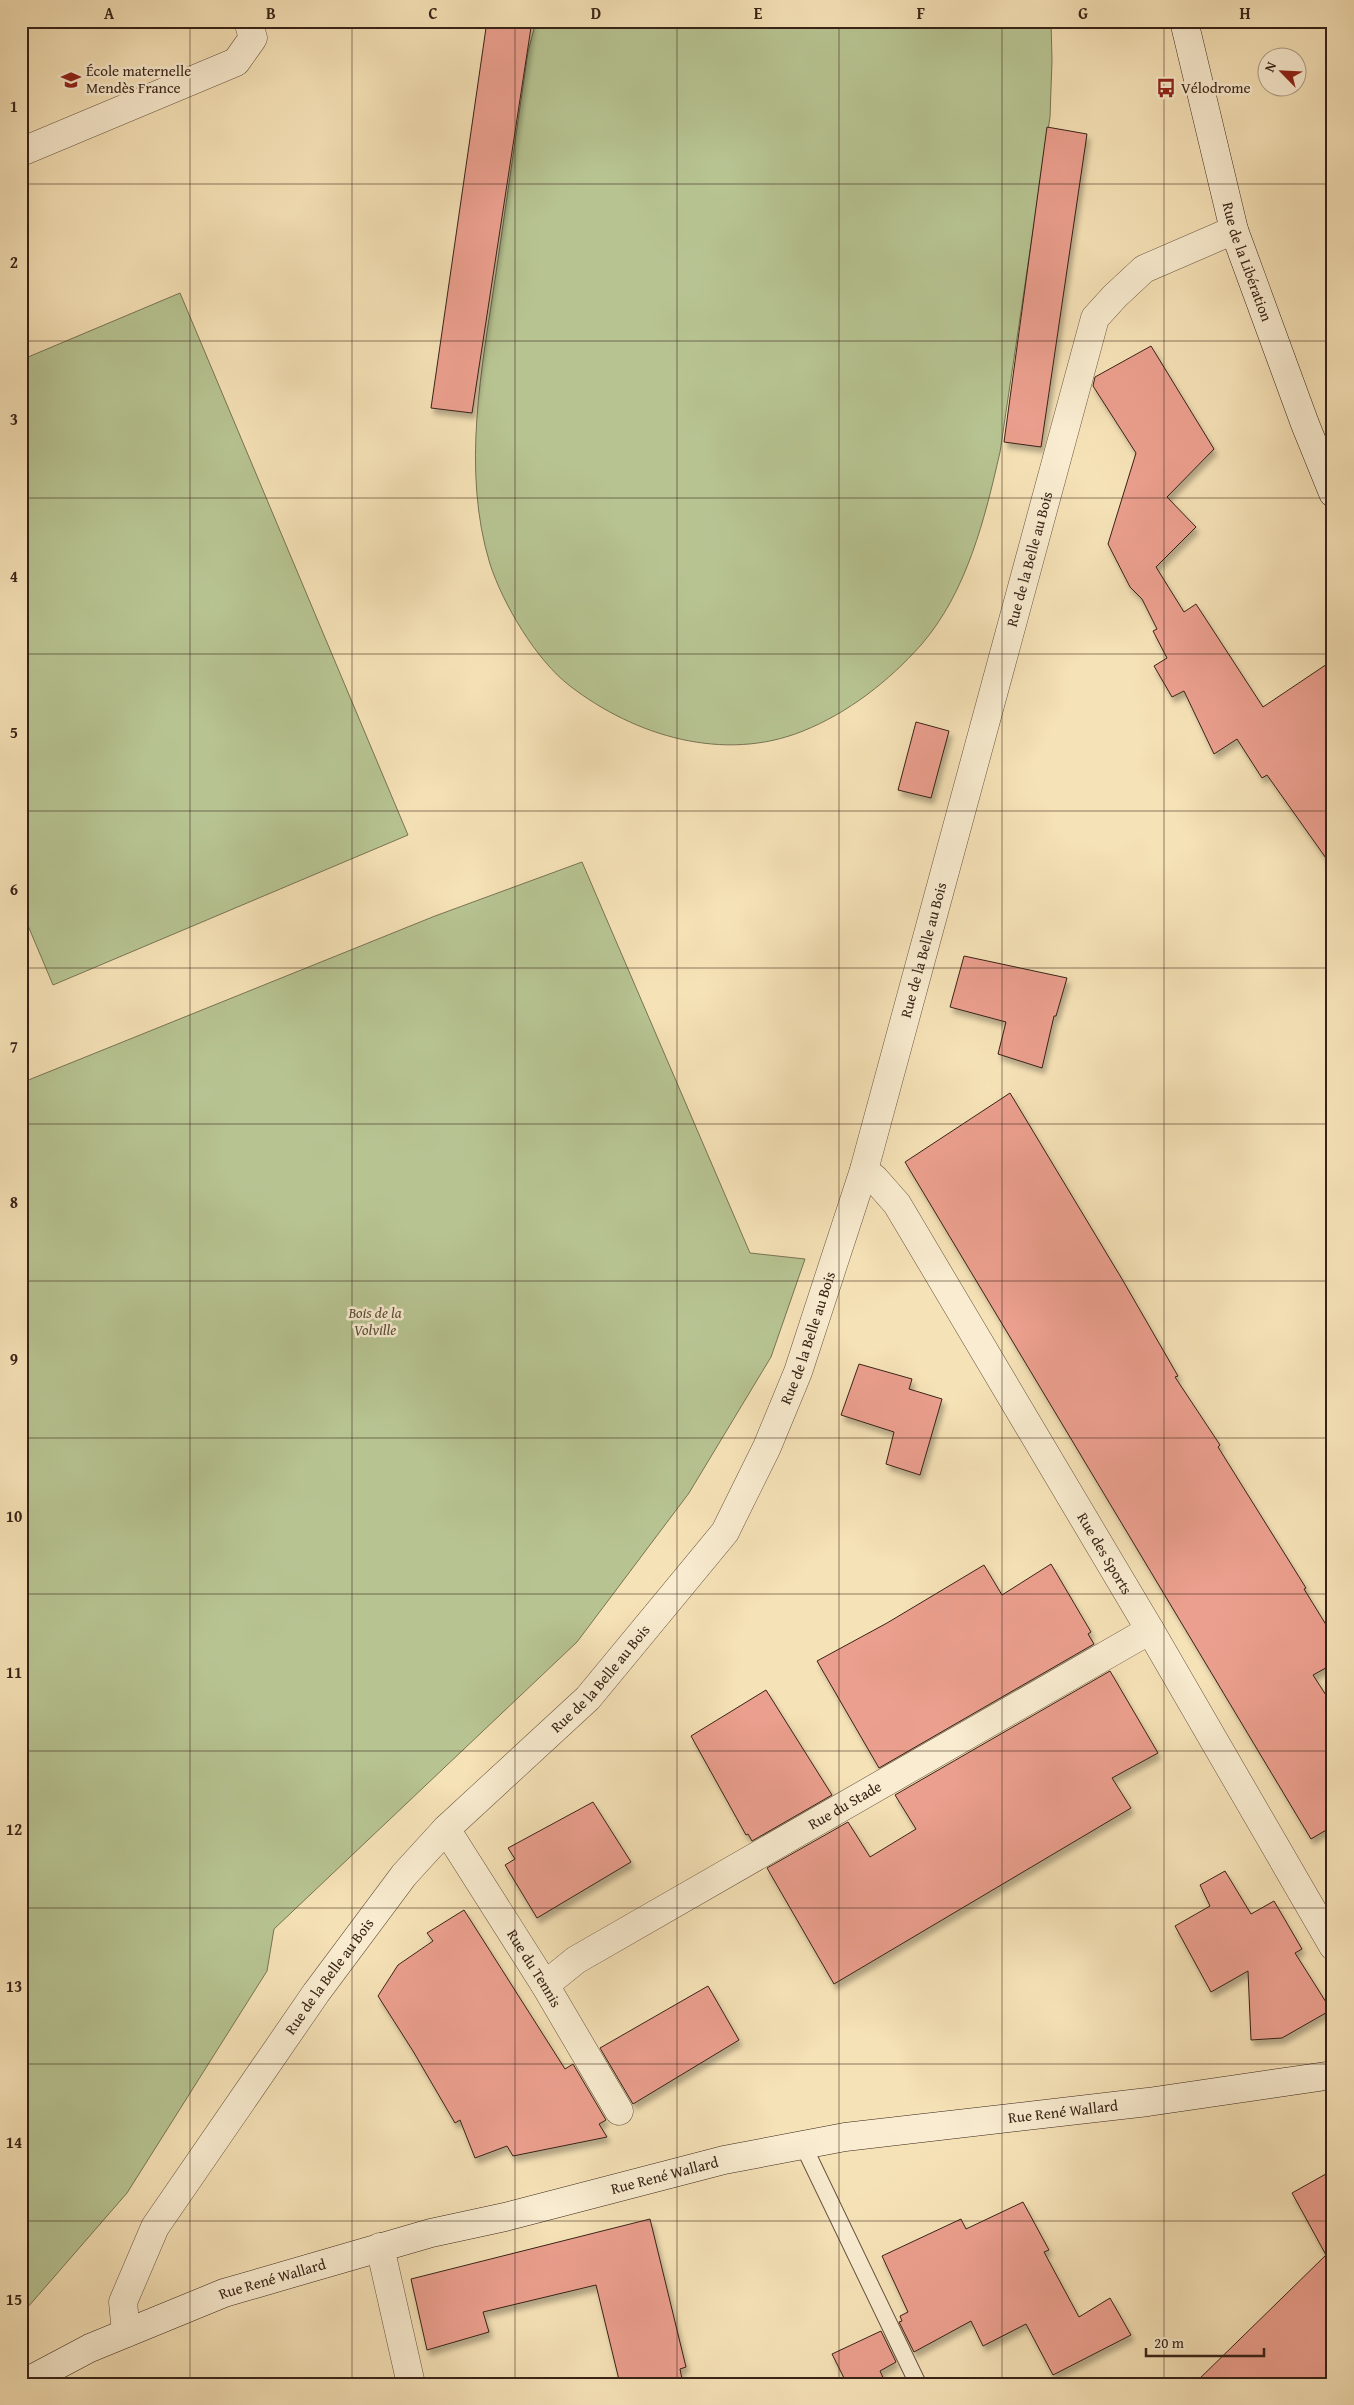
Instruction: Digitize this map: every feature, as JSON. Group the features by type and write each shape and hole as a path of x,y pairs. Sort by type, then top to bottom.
{"street":[{"path":"21,152 236,62 253,38 248,21"},
{"name":"Rue de la Libération","path":"1184,21 1234,230 1305,424 1333,494"},
{"name":"Rue de la Belle au Bois","path":"126,2333 123,2302 155,2227 316,1994 404,1875 446,1829 588,1698 725,1532 767,1447 798,1372 864,1170 1095,318 1115,296 1144,270 1234,230"},
{"name":"Rue des Sports","path":"864,1170 875,1179 897,1204 1150,1630 1333,1946"},
{"name":"Rue du Stade","path":"544,1985 585,1955 1150,1630"},
{"name":"Rue du Tennis","path":"446,1829 544,1985 619,2111"},
{"name":"Rue René Wallard","path":"22,2384 90,2348 224,2293 380,2247 724,2160 854,2136 1148,2102 1333,2075"},
{"path":"380,2247 411,2384"}],"lane":[{"path":"802,2145 918,2384"}],"green space":[{"path":"536,21 1051,21 1050,117 1000,452 981,528 951,602 921,645 867,695 820,724 803,731 773,740 742,744 712,744 681,739 651,731 623,719 595,704 570,686 545,662 522,630 496,580 481,528 475,455 477,418 485,345 528,52"},
{"path":"180,293 408,835 53,985 21,909 21,360"},
{"name":"Bois de la Volville","path":"582,862 750,1253 805,1259 771,1357 689,1493 577,1642 274,1929 267,1971 127,2193 21,2315 21,1083 435,916"}],"building":[{"path":"487,21 532,21 472,413 431,408"},
{"path":"1047,127 1087,134 1041,447 1004,442"},
{"path":"1151,346 1214,449 1167,497 1196,527 1156,567 1184,612 1196,604 1263,707 1333,660 1333,868 1267,775 1262,778 1237,739 1214,754 1184,691 1172,697 1154,666 1167,658 1153,631 1157,629 1142,599 1130,587 1108,544 1136,453 1093,386 1095,377"},
{"path":"916,722 949,731 931,798 898,790"},
{"path":"964,956 1067,978 1056,1016 1054,1016 1042,1068 998,1054 1006,1022 950,1007"},
{"path":"1010,1093 1122,1279 1178,1376 1175,1377 1220,1445 1218,1447 1306,1588 1304,1589 1333,1636 1333,1664 1313,1675 1333,1706 1333,1826 1311,1839 905,1162"},
{"path":"859,1364 912,1379 909,1389 942,1399 920,1475 886,1464 894,1432 841,1415"},
{"path":"1051,1564 1091,1632 1088,1634 1094,1644 879,1768 817,1661 887,1623 984,1565 1002,1595"},
{"path":"1110,1671 1158,1753 1112,1778 1131,1808 834,1984 767,1868 848,1822 870,1857 916,1829 895,1795"},
{"path":"766,1690 832,1795 752,1841 748,1834 746,1835 691,1736"},
{"path":"593,1802 631,1862 537,1918 505,1865 515,1859 508,1848"},
{"path":"1225,1871 1251,1914 1274,1901 1302,1949 1295,1953 1331,2010 1282,2038 1251,2040 1248,1971 1211,1992 1175,1926 1210,1906 1200,1885"},
{"path":"464,1910 565,2069 573,2064 606,2120 599,2124 607,2137 513,2156 507,2146 475,2158 460,2120 455,2123 378,1996 398,1965 433,1941 427,1933"},
{"path":"708,1986 739,2040 633,2104 600,2048"},
{"path":"1333,2170 1333,2384 1194,2384 1326,2255 1292,2193"},
{"path":"1023,2202 1049,2250 1044,2252 1079,2317 1110,2298 1131,2335 1053,2375 1026,2324 983,2346 971,2321 914,2352 899,2322 902,2321 900,2316 908,2312 882,2256 961,2219 966,2229"},
{"path":"650,2219 686,2367 680,2369 683,2384 620,2384 596,2285 483,2312 489,2332 427,2350 411,2279"},
{"path":"881,2331 896,2362 880,2371 886,2384 847,2384 832,2354"}],"place":[{"name":"École maternelle Mendès France","path":"71,80"},
{"name":"Vélodrome","path":"1166,88"}]}
